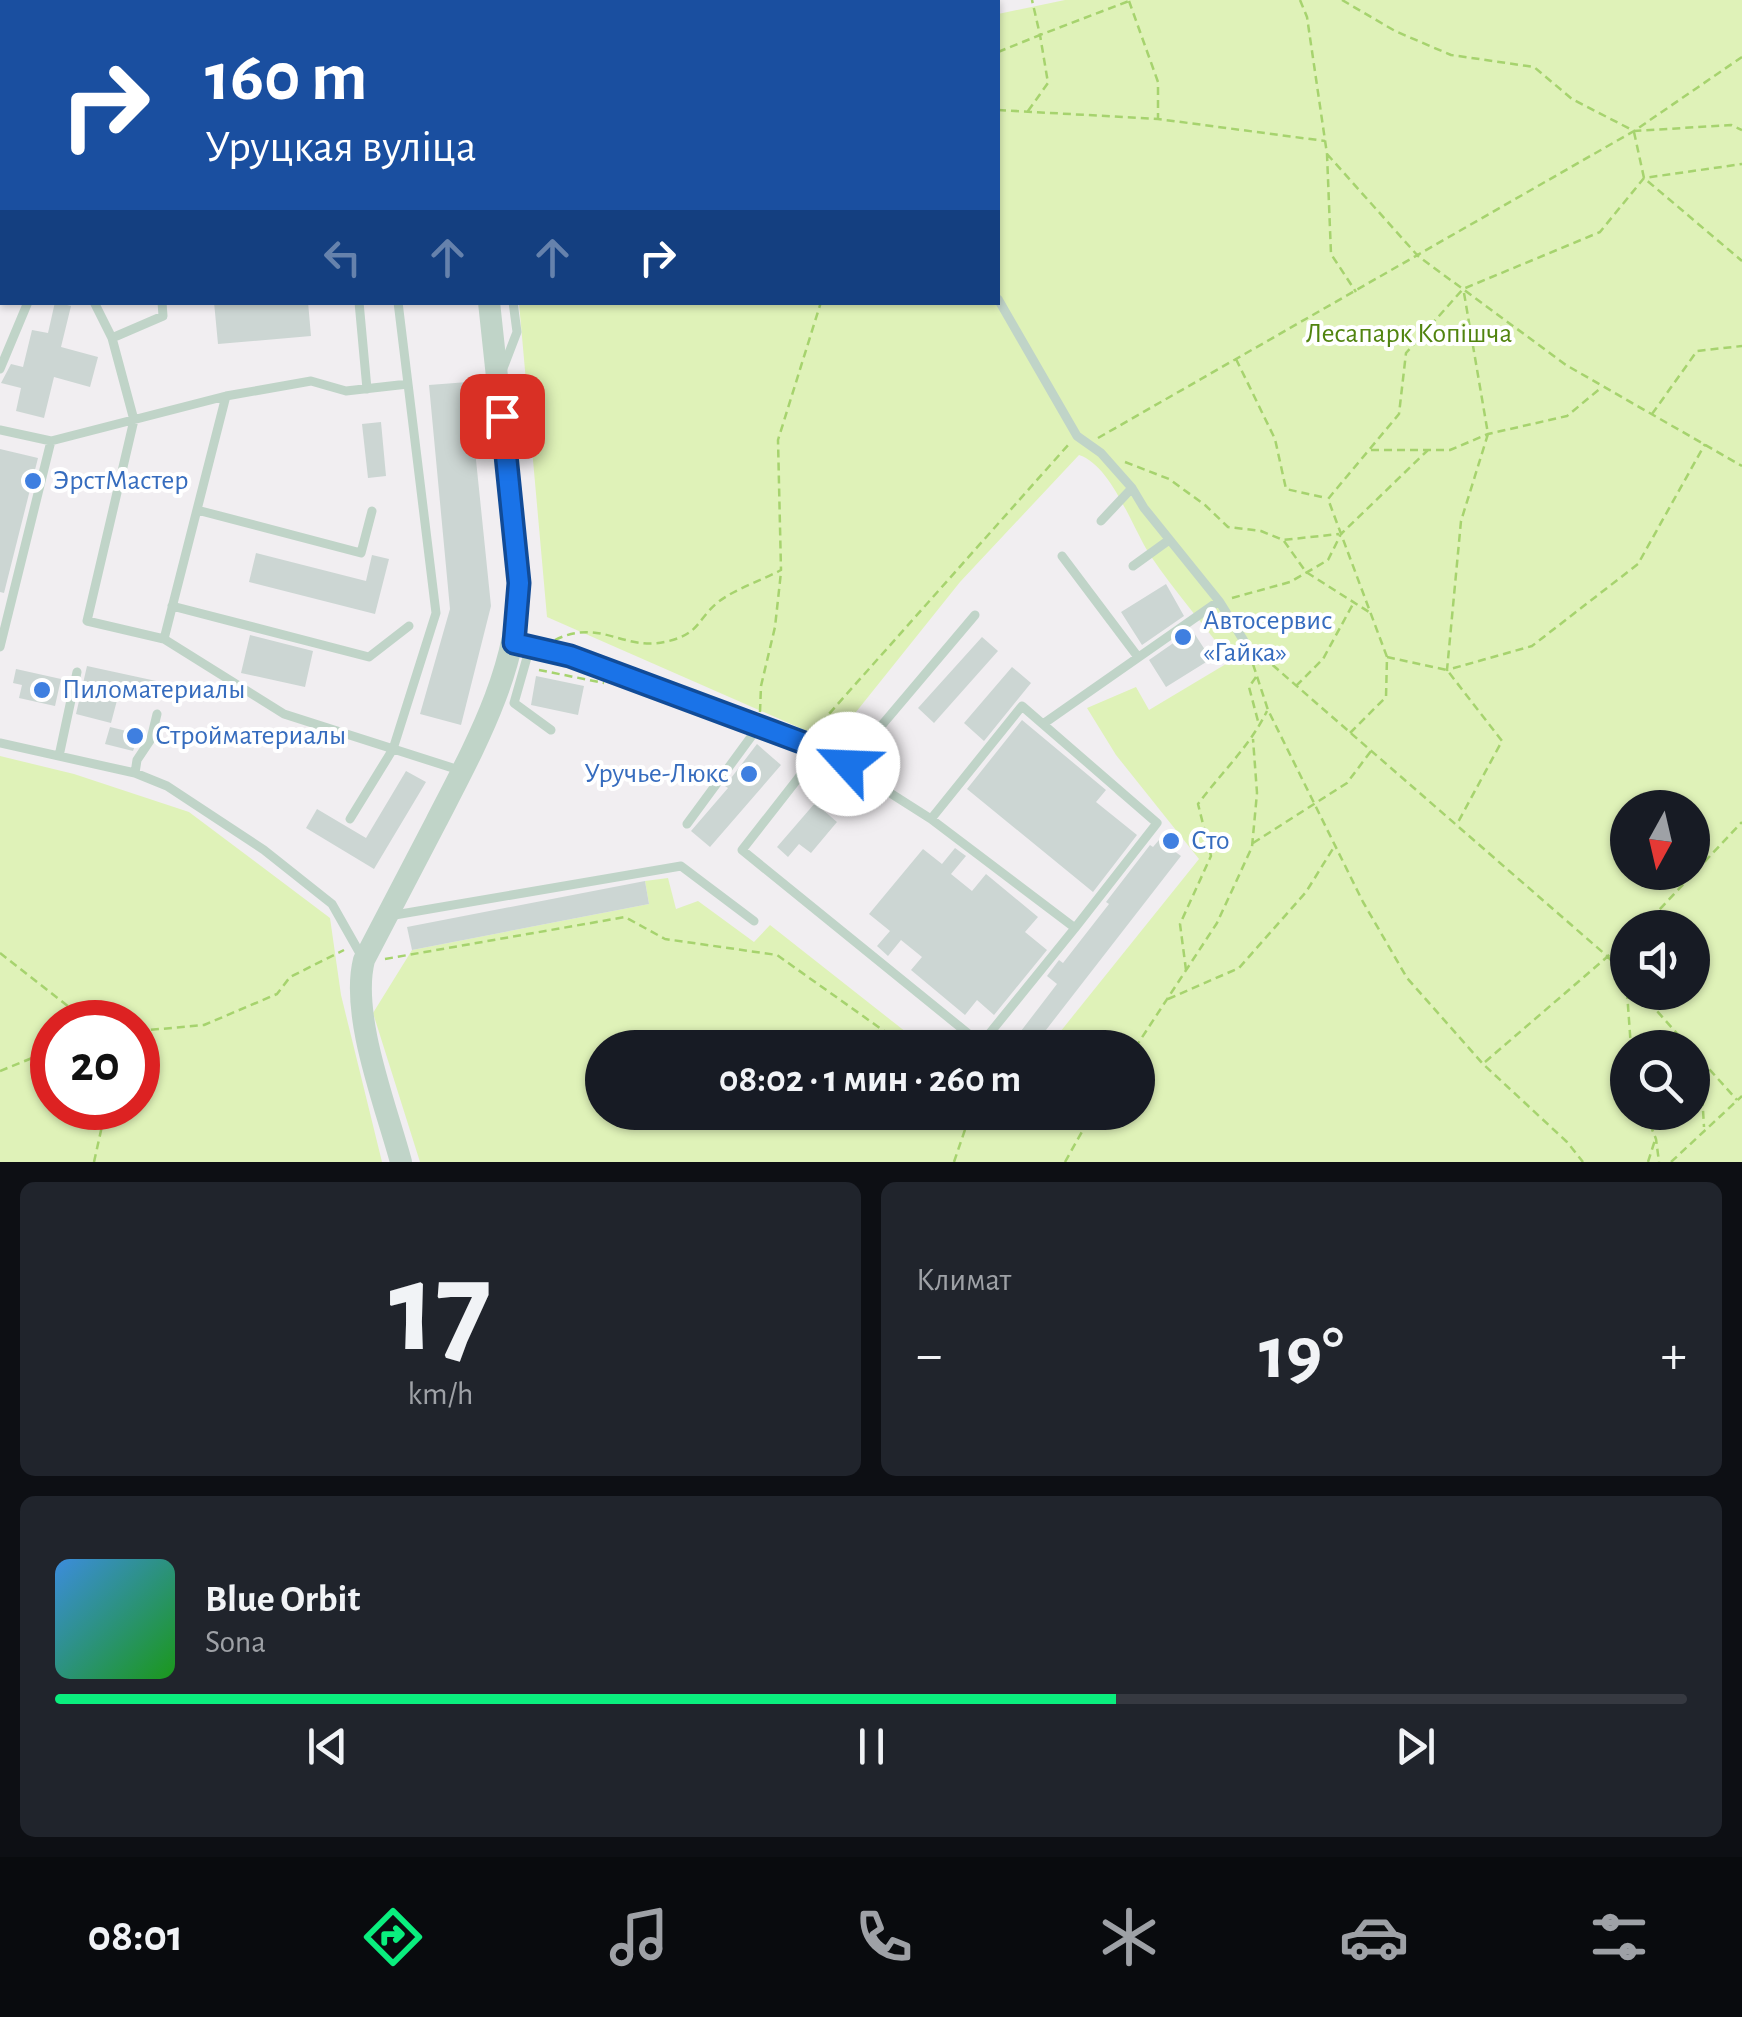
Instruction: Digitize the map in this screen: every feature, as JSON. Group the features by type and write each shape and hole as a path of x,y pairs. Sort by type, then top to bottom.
{"street":[{"path":"401,1162 361,1005 360,952 387,916 522,645 490,305"}],"lane":[{"path":"1000,302 1077,436 1101,452 1132,488 1220,601 1244,641"},
{"path":"0,369 27,305"},
{"path":"96,305 112,338 134,420 87,621 164,639 284,714 462,771"},
{"path":"112,338 163,316 162,305"},
{"path":"359,305 367,389"},
{"path":"350,819 393,749 436,612 398,305"},
{"path":"498,383 517,332 514,305"},
{"path":"0,430 51,441 226,396 310,381 346,392 408,384"},
{"path":"164,639 226,396"},
{"path":"0,647 51,441"},
{"path":"1100,522 1132,488"},
{"path":"197,510 361,554 372,511"},
{"path":"1133,566 1170,540"},
{"path":"1062,556 1138,657"},
{"path":"1043,724 1220,601"},
{"path":"172,606 368,657 409,626"},
{"path":"848,764 975,615"},
{"path":"551,730 514,703 522,645 570,656 820,749 931,819 1075,928"},
{"path":"59,756 77,672"},
{"path":"820,749 742,850 981,1044 1157,823 1022,706 931,819"},
{"path":"135,773 137,760 152,739 157,714"},
{"path":"687,824 759,726"},
{"path":"0,743 135,773 167,786 264,850 332,904 360,952"},
{"path":"387,916 681,866 754,921"}],"path":[{"path":"1027,112 1048,83 1032,0"},
{"path":"1000,51 1129,0 1158,82 1158,120"},
{"path":"1300,0 1307,17 1327,154 1332,254 1356,292"},
{"path":"1342,0 1395,32 1451,54 1534,67 1572,99 1634,131 1731,125 1742,130"},
{"path":"1090,443 1634,131 1742,56"},
{"path":"1000,110 1158,120 1325,141"},
{"path":"1634,131 1644,178 1742,261"},
{"path":"1327,154 1418,256 1463,290 1566,365 1742,466"},
{"path":"1328,499 1399,414 1406,353 1463,290 1600,232 1644,178 1742,164"},
{"path":"1456,825 1502,741 1447,670 1460,521 1488,434 1463,290"},
{"path":"759,726 760,686 775,627 781,570 778,440 820,305"},
{"path":"1652,414 1698,351 1742,346"},
{"path":"1236,358 1275,439 1286,489 1328,499"},
{"path":"1368,450 1450,450 1488,434 1567,416 1604,386"},
{"path":"804,743 1077,436"},
{"path":"1386,657 1447,670 1532,646 1638,564 1706,444"},
{"path":"1220,601 1290,582 1328,560 1341,534 1428,450"},
{"path":"1101,452 1170,479 1205,504 1228,527 1261,531 1283,540 1341,534"},
{"path":"1328,499 1386,657 1386,697 1350,733"},
{"path":"1283,540 1306,572 1370,613"},
{"path":"546,650 558,638 596,630 642,646 671,641 696,630 717,603 781,570"},
{"path":"1296,686 1324,660 1354,602"},
{"path":"1583,1162 1567,1142 1483,1064 1406,978 1268,710 1246,642 1610,959"},
{"path":"1257,676 1249,687 1260,726"},
{"path":"1186,970 1180,924 1211,856 1198,804 1226,766 1253,739 1268,710"},
{"path":"1147,1030 1217,923 1252,844 1257,793 1253,739"},
{"path":"1252,844 1347,783 1371,751"},
{"path":"1659,910 1742,822"},
{"path":"1166,1000 1239,968 1306,892 1335,846"},
{"path":"160,1029 204,1025 277,994 290,977 360,952 386,960 625,917 665,939 777,955 883,1030"},
{"path":"0,954 60,1000"},
{"path":"1483,1064 1610,954"},
{"path":"1656,1010 1674,1030"},
{"path":"0,1071 30,1059"},
{"path":"1710,1070 1738,1100"},
{"path":"1670,1162 1742,1096"},
{"path":"94,1162 101,1130"},
{"path":"954,1162 965,1130"},
{"path":"1064,1162 1083,1130"},
{"path":"1652,1130 1660,1162"},
{"path":"1648,1162 1656,1139"}],"green space":[{"name":"Лесапарк Копішча","path":"1065,0 1742,0 1742,1162 420,1162 373,1013 412,950 649,904 645,881 668,878 676,909 698,901 754,942 770,925 903,1030 585,1030 585,1130 1155,1130 1155,1030 1062,1030 1199,859 1116,755 1087,708 1136,687 1149,710 1231,661 1160,569 1101,471 1079,455 960,582 832,742 547,617 519,305 1000,305 1000,14"},
{"path":"0,756 74,774 189,812 330,918 341,995 382,1162 0,1162"}],"building":[{"path":"54,305 71,306 61,347 98,357 90,387 54,377 44,418 16,411 21,388 1,383 11,364 23,367 32,330 48,333"},
{"path":"214,305 308,305 311,336 218,344"},
{"path":"468,382 491,606 461,725 420,714 450,609 429,385"},
{"path":"381,422 386,476 368,478 362,424"},
{"path":"0,449 38,458 4,593 0,592"},
{"path":"256,553 366,581 372,555 389,559 375,614 249,582"},
{"path":"1166,584 1184,616 1142,645 1121,612"},
{"path":"1192,630 1211,659 1166,687 1149,660"},
{"path":"250,635 313,651 305,687 241,673"},
{"path":"982,637 998,651 934,723 918,708"},
{"path":"87,666 170,684 167,700 120,689 111,723 76,714"},
{"path":"1012,667 1031,683 984,741 964,723"},
{"path":"16,669 61,679 55,706 19,698 22,685 13,683"},
{"path":"536,676 584,686 578,715 531,705"},
{"path":"1022,720 1106,790 1096,802 1137,835 1093,892 967,789"},
{"path":"110,727 139,734 133,751 105,744"},
{"path":"757,744 781,765 710,847 691,831 728,788 725,786"},
{"path":"406,771 426,782 374,869 306,828 317,809 366,838"},
{"path":"815,803 837,822 811,853 799,844 788,857 777,847"},
{"path":"1159,840 1181,856 1046,1030 1022,1030 1057,984 1047,976 1059,960 1063,963 1150,845 1153,847"},
{"path":"955,848 966,856 951,874 972,891 986,874 1038,917 1025,932 1047,950 994,1015 977,1000 965,1015 911,970 922,957 901,940 888,956 877,946 890,931 869,914 923,849 942,864"},
{"path":"645,881 649,904 412,950 407,927"}],"place":[{"name":"ЭрстМастер","path":"33,481"},
{"name":"Автосервис «Гайка»","path":"1183,637"},
{"name":"Пиломатериалы","path":"42,690"},
{"name":"Стройматериалы","path":"135,736"},
{"name":"Уручье-Люкс","path":"749,774"},
{"name":"Сто","path":"1171,841"}],"route":[{"path":"502,416 519,583 514,643 570,656 820,749 848,764"}]}
